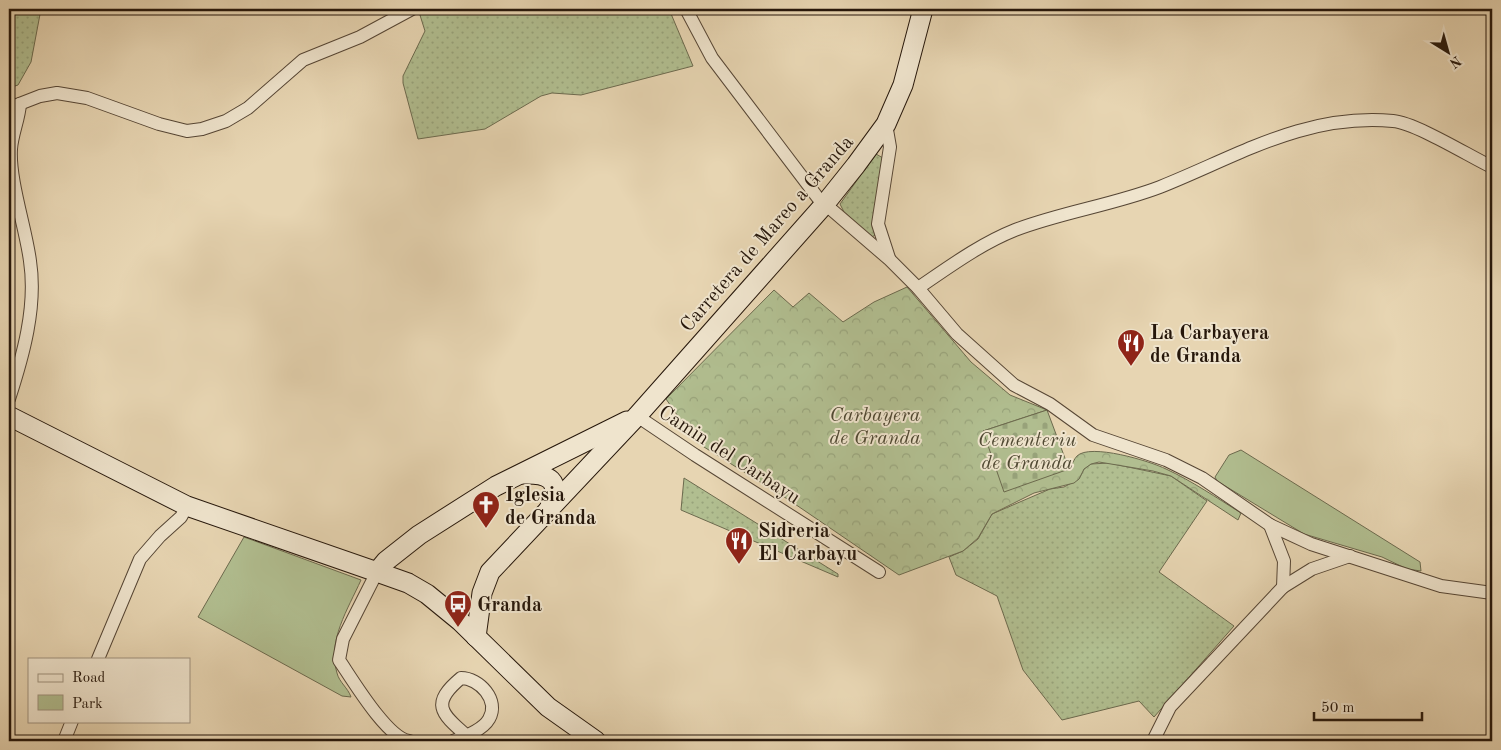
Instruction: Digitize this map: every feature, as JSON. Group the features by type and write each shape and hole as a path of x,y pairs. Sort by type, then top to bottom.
{"street":[{"path":"9,400 30,316 33,288 10,145 19,119 14,106 40,96 57,93 87,98 158,124 187,131 202,129 226,121 248,108 303,60 360,37 412,9"},
{"path":"686,9 712,58 824,205 890,260 918,288 956,334 1014,385 1050,404 1093,435 1166,460 1202,478 1270,525 1311,544 1441,586 1492,593"},
{"name":"Carretera de Mareo a Granda","path":"596,741 548,706 476,637 469,618 490,572 637,416 824,205 886,124 904,85 918,13"},
{"path":"918,288 969,253 1015,230 1158,188 1258,144 1302,128 1375,120 1396,121 1416,128 1492,167"},
{"path":"886,124 890,147 878,224 890,260"},
{"path":"9,416 187,506 408,583 469,618"},
{"name":"Carretera de Mareo a Granda","path":"377,572 386,561 419,535 496,486 637,416"},
{"name":"Camin del Carbayu","path":"637,416 694,455 879,572"},
{"name":"Carretera de Mareo a Granda","path":"521,474 541,474 547,476 554,485 554,497 547,512"},
{"path":"98,658 140,559 160,536 181,517 187,506"},
{"path":"1270,525 1284,561 1283,587"},
{"name":"Carretera de Mareo a Granda","path":"408,583 404,571 408,550 419,535"},
{"path":"1153,741 1170,707 1283,587 1312,569 1350,556"},
{"path":"377,572 343,639 340,660 362,694 395,736 409,741"},
{"path":"453,741 466,735 484,725 490,718 491,701 482,687 461,678 448,688 442,698 442,707 443,715 466,735"},
{"path":"64,741 72,722"}],"green space":[{"path":"9,9 41,9 31,62 18,85 9,88"},
{"path":"425,9 669,9 693,66 581,95 552,93 541,96 485,129 418,139 403,83 403,76 425,31 419,12"},
{"path":"876,154 883,158 875,235 872,237 844,212 840,204"},
{"name":"Carbayera de Granda","path":"907,287 971,362 1010,395 1047,410 983,431 1069,469 1077,456 1084,452 1094,451 1107,452 1147,462 1185,479 1241,513 1238,520 1171,476 1099,462 1091,464 1084,469 1079,479 1074,483 1034,493 992,514 978,538 963,551 899,575 789,500 696,442 666,399 774,290 793,307 809,293 843,322 874,302"},
{"name":"Cementeriu de Granda","path":"1047,410 1069,469 1004,492 983,431"},
{"path":"1241,450 1420,562 1421,571 1407,569 1382,557 1304,534 1217,481 1215,477 1229,455"},
{"path":"1109,463 1171,476 1207,501 1159,572 1234,626 1154,717 1139,701 1062,720 1023,670 997,596 956,575 949,557 963,551 978,539 992,514 1050,489 1064,487 1079,479 1084,469 1091,464"},
{"path":"684,478 838,574 838,577 681,510"},
{"path":"244,537 361,580 340,625 335,649 338,676 351,697 342,696 198,617"}],"place":[{"name":"La Carbayera de Granda","path":"1131,367"},
{"name":"Iglesia de Granda","path":"486,529"},
{"name":"Sidreria El Carbayu","path":"739,565"},
{"name":"Granda","path":"458,628"}]}
